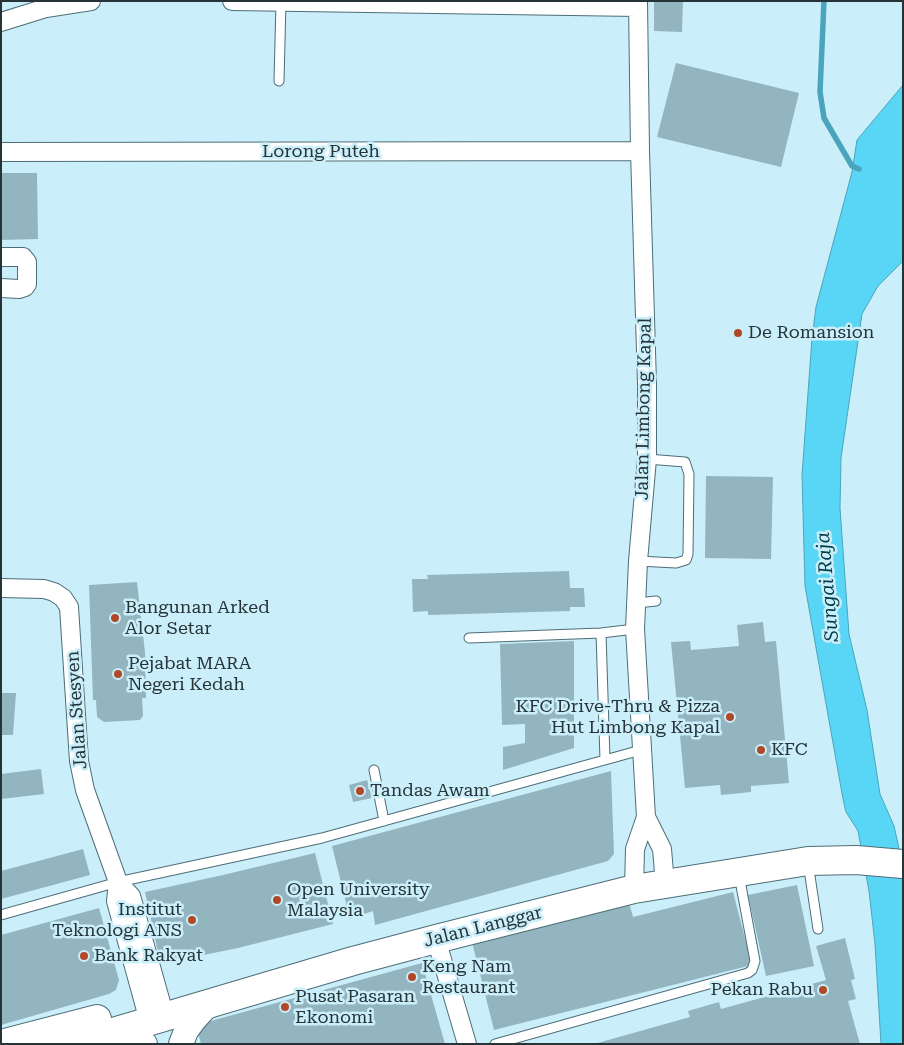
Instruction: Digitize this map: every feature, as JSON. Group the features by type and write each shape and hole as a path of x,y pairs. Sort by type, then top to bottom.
{"main road":[{"name":"Jalan Langgar","path":"86,1041 150,1026 215,1001 436,939 634,889 808,861 856,860 903,864"},
{"path":"181,1044 186,1031 194,1020 215,1001"},
{"path":"1,1044 121,1013 150,1026"}],"street":[{"path":"1,22 46,8 91,1"},
{"path":"232,1 638,4"},
{"name":"Jalan Limbong Kapal","path":"638,4 640,151 648,384 647,459 634,629 646,816 662,849 665,884"},
{"name":"Lorong Puteh","path":"1,152 640,151"},
{"path":"1,257 22,257 27,262 27,284 25,287 19,289 1,288"},
{"name":"Jalan Stesyen","path":"1,588 44,589 54,592 63,598 69,607 79,761 85,790 118,882 116,901 150,1026"},
{"name":"Jalan Limbong Kapal","path":"634,889 635,849 646,816"},
{"path":"436,939 467,1044"}],"lane":[{"path":"280,81 281,2"},
{"path":"638,561 676,564 686,560 688,554 689,474 685,462 647,459"},
{"path":"636,604 656,601"},
{"path":"469,638 601,633 634,629"},
{"path":"601,633 605,760"},
{"path":"1,915 118,882 322,838 641,750"},
{"path":"374,770 384,821"},
{"path":"808,861 818,929"},
{"path":"495,1044 748,973 752,970 755,961 738,872"}],"water":[{"name":"Sungai Raja","path":"903,85 903,261 878,286 862,314 841,458 840,508 849,634 867,710 880,794 894,826 903,866 903,1044 881,1044 875,944 869,891 858,831 846,812 843,799 805,586 802,475 816,307 852,172 857,140"}],"building":[{"path":"654,1 683,1 682,32 654,31"},
{"path":"676,63 799,93 781,167 657,137"},
{"path":"1,173 37,173 38,239 1,240"},
{"path":"706,476 773,477 771,559 705,558"},
{"path":"569,571 570,588 584,588 585,607 570,607 570,611 428,615 428,611 413,612 412,579 428,579 427,575"},
{"name":"Bangunan Arked Alor Setar","path":"137,582 145,652 146,698 142,698 143,716 140,720 104,722 97,717 96,700 93,700 89,585"},
{"name":"KFC Drive-Thru & Pizza Hut Limbong Kapal","path":"763,622 765,642 776,641 789,783 751,786 751,792 721,795 720,785 685,788 671,642 690,641 691,650 739,646 737,625"},
{"path":"574,641 574,748 503,770 503,747 525,743 525,724 502,725 500,644"},
{"path":"1,693 16,693 13,735 1,735"},
{"path":"41,769 44,794 1,799 1,774"},
{"path":"611,771 614,854 608,861 375,925 373,911 350,919 332,846"},
{"name":"Tandas Awam","path":"367,780 372,798 353,802 349,785"},
{"path":"83,849 90,875 1,899 1,871"},
{"path":"315,853 333,924 238,948 169,962 159,957 145,892"},
{"path":"797,885 814,966 766,976 748,895"},
{"path":"733,892 752,965 494,1030 472,942 629,902 633,917"},
{"path":"99,908 119,980 116,990 109,994 1,1025 1,935"},
{"name":"Pekan Rabu","path":"845,938 855,979 851,980 856,999 848,1001 860,1044 594,1044 690,1017 688,1011 719,1002 721,1009 826,980 816,946"},
{"path":"422,963 445,1044 201,1044 196,1025"}],"waterway":[{"path":"824,1 820,92 824,118 852,166 859,169"}],"place":[{"name":"De Romansion","path":"738,333"},
{"name":"Bangunan Arked Alor Setar","path":"115,618"},
{"name":"Pejabat MARA Negeri Kedah","path":"118,674"},
{"name":"KFC Drive-Thru & Pizza Hut Limbong Kapal","path":"730,717"},
{"name":"KFC","path":"761,750"},
{"name":"Tandas Awam","path":"360,791"},
{"name":"Open University Malaysia","path":"277,900"},
{"name":"Institut Teknologi ANS","path":"192,920"},
{"name":"Bank Rakyat","path":"84,956"},
{"name":"Keng Nam Restaurant","path":"412,977"},
{"name":"Pekan Rabu","path":"823,990"},
{"name":"Pusat Pasaran Ekonomi","path":"285,1007"}]}
